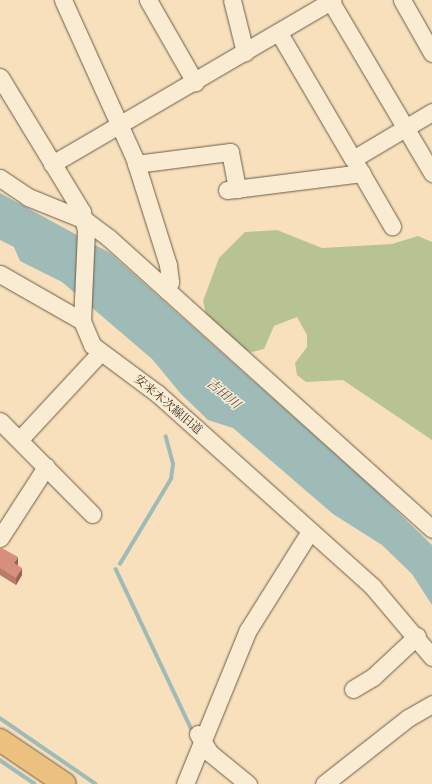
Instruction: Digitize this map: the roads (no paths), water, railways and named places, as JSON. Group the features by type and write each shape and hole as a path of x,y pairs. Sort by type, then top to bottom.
{"main road":[{"path":"0,740 65,784"}],"street":[{"path":"63,0 136,164 168,265 170,282 166,290"},
{"path":"148,0 195,82"},
{"path":"232,0 245,52"},
{"path":"402,0 432,54"},
{"path":"52,164 120,126 332,1 432,173"},
{"path":"279,33 392,226"},
{"name":"安来木次線旧道","path":"0,77 52,164 79,204 86,225 82,318 92,345 100,353 158,394 372,586 417,636 432,657"},
{"path":"136,164 230,152 232,190 357,166 406,127 432,112"},
{"path":"0,178 28,197 86,225 166,290 432,529"},
{"path":"3,280 59,310 82,318"},
{"path":"20,439 100,353"},
{"path":"0,421 20,439 92,514"},
{"path":"0,538 46,467"},
{"path":"186,784 199,735 248,630 310,531"},
{"path":"353,689 373,677 417,636"},
{"path":"324,784 408,718 432,704"},
{"path":"199,735 248,784"}],"water":[{"name":"吉田川","path":"0,193 110,253 372,487 432,545 432,605 412,574 382,545 333,514 233,428 208,420 181,394 152,359 62,282 20,261 14,247 0,240"}],"waterway":[{"path":"120,564 171,479 173,464 166,437"},
{"path":"116,569 193,732"},
{"path":"0,718 96,784"},
{"path":"0,760 35,784"}]}
